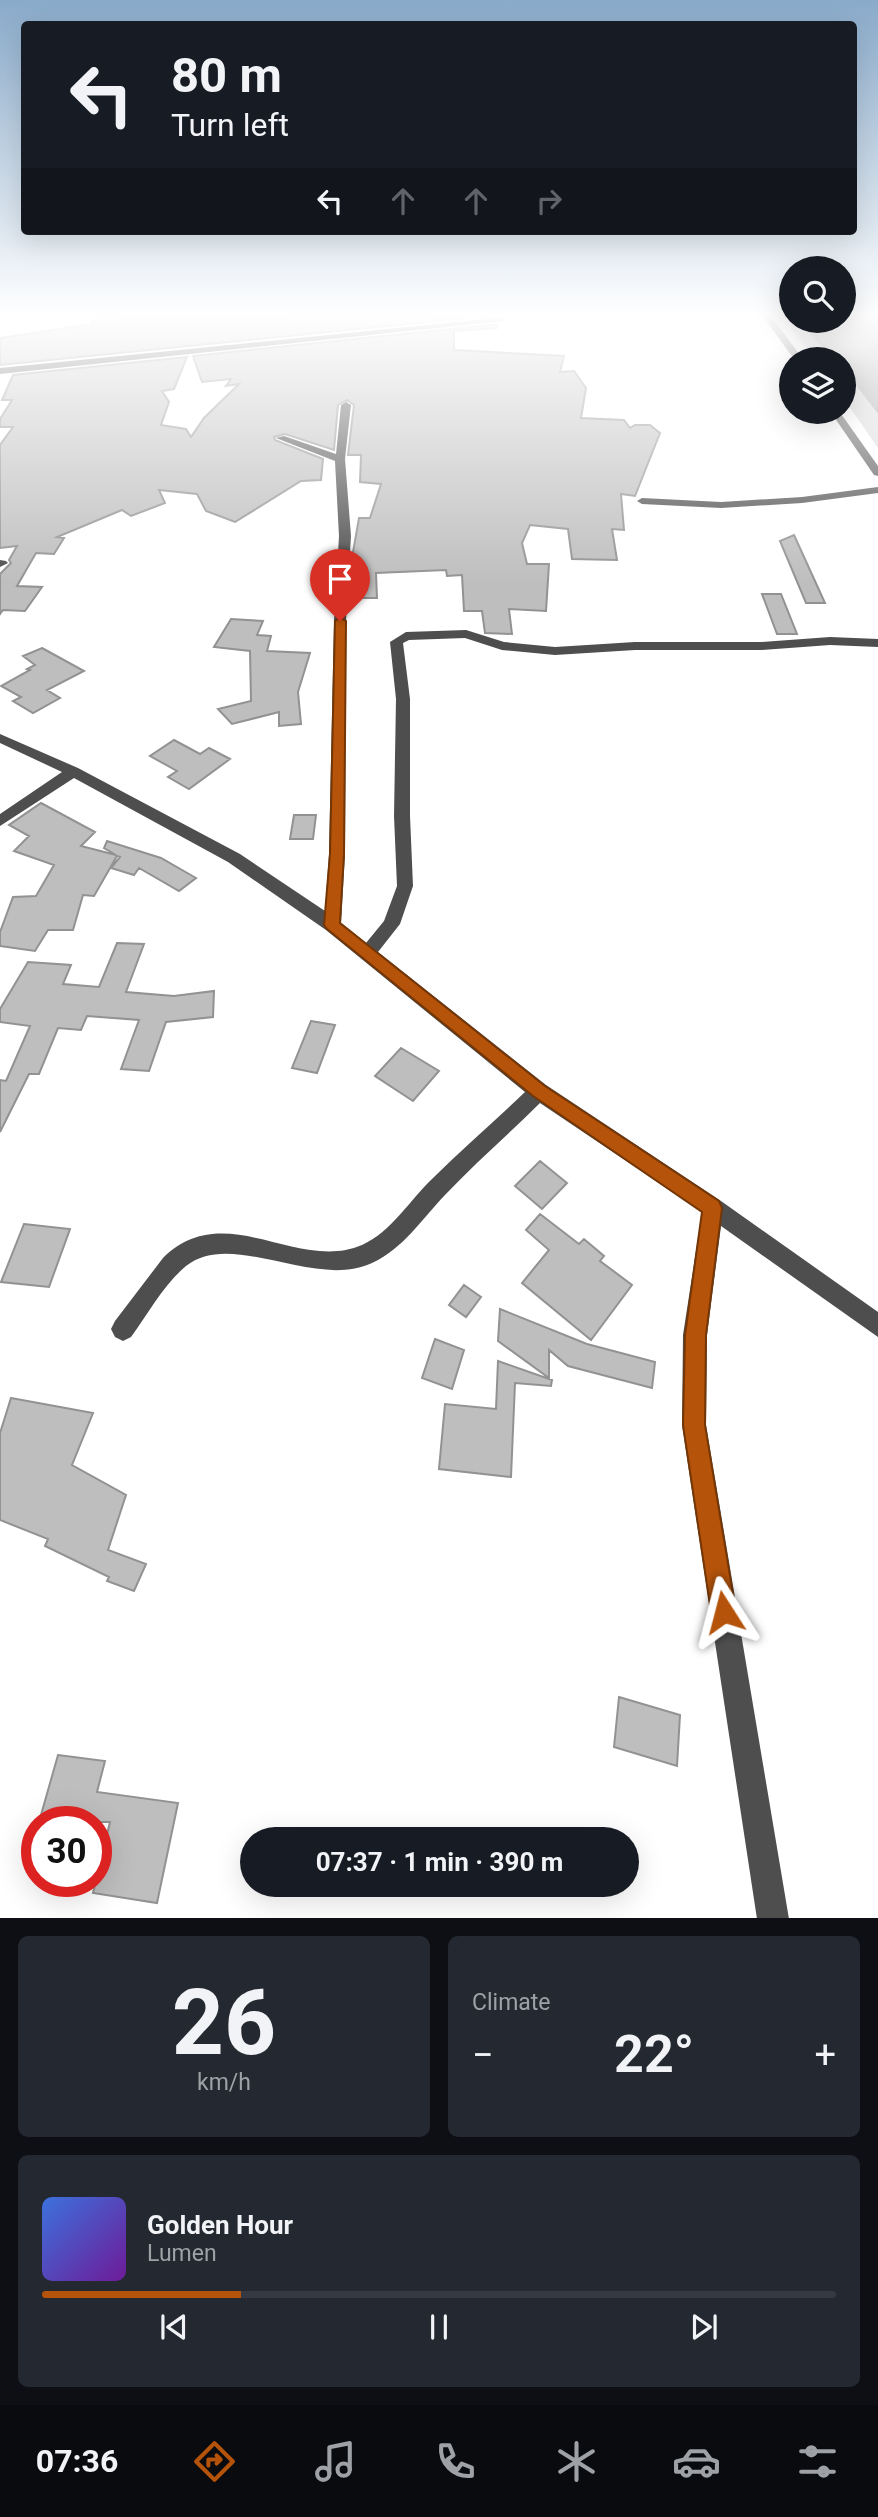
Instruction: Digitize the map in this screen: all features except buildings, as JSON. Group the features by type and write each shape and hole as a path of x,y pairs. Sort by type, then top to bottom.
{"street":[{"path":"332,925 337,854 340,634 345,536 340,459 346,405"},
{"path":"843,424 878,473"},
{"path":"281,438 340,459"},
{"path":"642,501 721,505 802,500 878,490"},
{"path":"366,953 392,924 405,886 402,816 403,699 396,642 406,636 466,634 502,646 555,651 635,646 762,646 830,641 878,643"},
{"path":"0,738 74,771 234,858 332,925 539,1091 713,1208 878,1326"},
{"path":"0,821 74,771"},
{"path":"123,1329 181,1256 203,1246 223,1243 334,1263 365,1255 389,1239 445,1180 484,1146 539,1091"},
{"path":"713,1208 695,1335 694,1425 773,1918"}],"shaded area":[{"path":"856,405 871,405 878,414 878,448 856,416"},
{"path":"871,405 878,405 878,414"}],"route":[{"path":"340,621 337,854 332,925 539,1091 713,1208 695,1335 694,1425 724,1612"}]}
